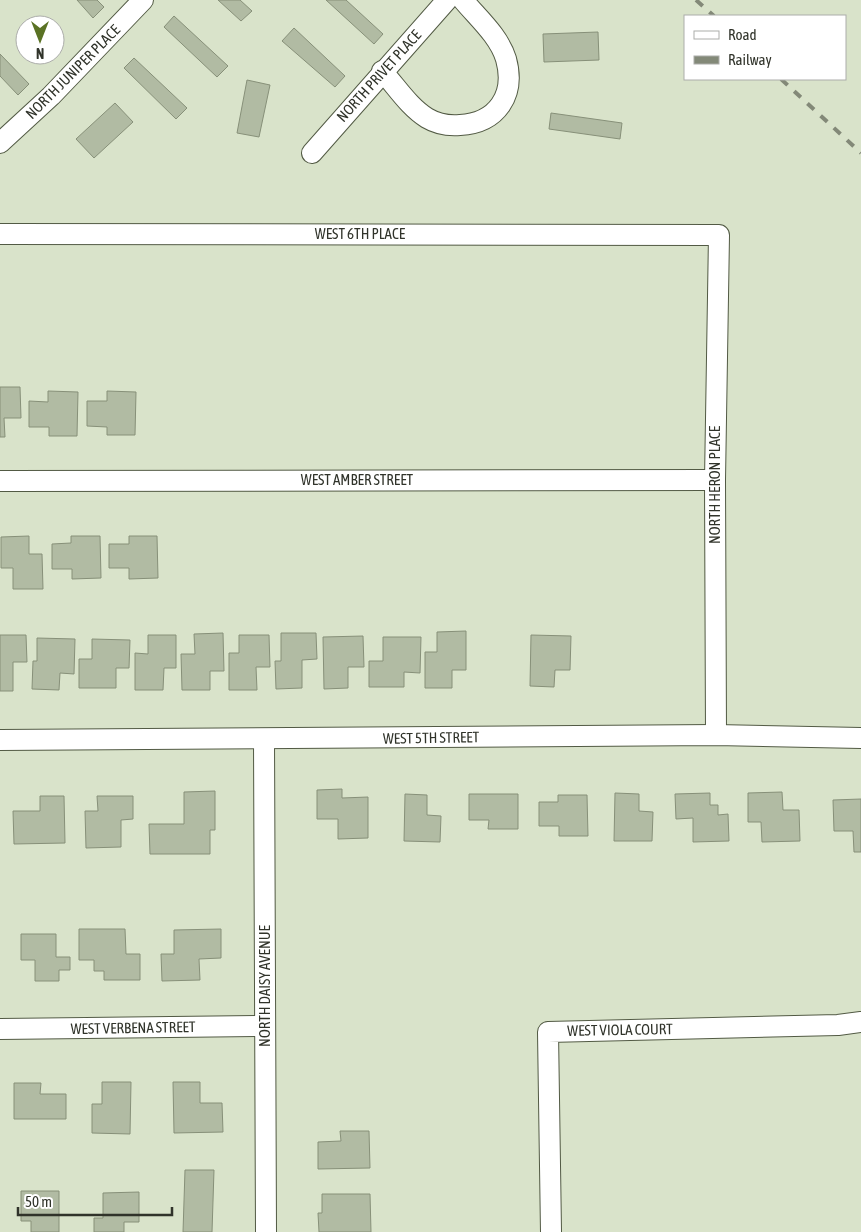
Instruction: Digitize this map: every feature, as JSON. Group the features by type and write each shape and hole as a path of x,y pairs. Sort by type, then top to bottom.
{"street":[{"name":"NORTH JUNIPER PLACE","path":"0,143 54,94 144,0"},
{"name":"NORTH PRIVET PLACE","path":"312,153 382,70 447,0"},
{"path":"382,70 418,111 438,123 452,125 474,124 493,115 502,106 506,94 506,61 492,33 463,0"},
{"name":"WEST 6TH PLACE","path":"0,234 719,235"},
{"name":"NORTH HERON PLACE","path":"716,735 715,480 719,235"},
{"name":"WEST AMBER STREET","path":"0,481 715,480"},
{"name":"WEST 5TH STREET","path":"0,740 716,735 861,738"},
{"name":"NORTH DAISY AVENUE","path":"264,739 266,1232"},
{"name":"WEST VIOLA COURT","path":"551,1232 548,1032 838,1026 861,1022"},
{"name":"WEST VERBENA STREET","path":"0,1029 265,1026"}],"building":[{"path":"77,0 97,0 104,7 93,18"},
{"path":"218,0 240,0 252,11 241,21"},
{"path":"326,0 346,0 383,34 374,44"},
{"path":"174,16 228,66 217,77 164,27"},
{"path":"294,28 345,76 335,87 282,41"},
{"path":"598,32 599,60 544,62 543,34"},
{"path":"0,54 29,84 18,95 0,76"},
{"path":"134,58 187,108 176,119 124,68"},
{"path":"247,80 270,85 259,137 237,133"},
{"path":"115,103 133,122 94,158 76,139"},
{"path":"551,113 622,123 620,139 549,129"},
{"path":"0,387 20,387 21,418 4,418 5,437 0,437"},
{"path":"48,391 78,392 77,436 49,436 49,427 29,427 29,401 48,402"},
{"path":"107,391 136,392 135,435 107,435 107,427 87,426 87,401 107,401"},
{"path":"29,536 29,554 42,554 43,589 13,589 13,568 1,568 1,537"},
{"path":"71,536 100,536 101,578 72,579 72,569 52,569 52,544 71,543"},
{"path":"129,536 157,536 158,578 129,579 129,568 109,568 109,544 129,544"},
{"path":"466,631 466,670 452,670 452,688 425,688 425,652 437,652 437,632"},
{"path":"223,633 224,671 210,671 210,690 182,690 181,654 195,654 194,634"},
{"path":"281,633 316,633 317,659 302,660 302,688 276,689 275,661 281,661"},
{"path":"0,635 26,635 27,662 13,662 13,691 0,691"},
{"path":"148,635 176,635 176,668 164,668 163,690 135,690 135,653 148,654"},
{"path":"239,635 269,635 270,667 256,667 257,690 229,690 229,653 239,653"},
{"path":"531,635 571,636 570,670 555,670 554,687 530,686"},
{"path":"363,636 364,667 348,667 348,688 324,689 323,637"},
{"path":"383,637 421,637 420,673 404,672 404,687 369,687 369,661 383,661"},
{"path":"37,638 75,639 74,674 60,673 59,690 32,689 33,661 37,661"},
{"path":"92,639 130,640 129,668 116,668 116,688 79,688 79,659 92,659"},
{"path":"342,789 342,798 368,797 368,838 338,839 338,819 317,819 317,790"},
{"path":"215,791 215,830 210,830 210,854 150,854 149,824 184,824 184,792"},
{"path":"782,792 783,810 799,810 800,841 762,842 761,822 748,822 748,793"},
{"path":"615,793 639,794 639,811 653,812 652,841 614,841"},
{"path":"710,793 710,805 718,805 718,815 728,814 729,841 693,842 693,818 676,819 675,794"},
{"path":"405,794 427,795 427,815 441,816 440,842 404,841"},
{"path":"469,794 518,794 518,829 488,829 489,820 469,820"},
{"path":"558,795 587,795 588,836 559,836 559,826 539,826 539,802 558,802"},
{"path":"40,796 64,796 65,843 14,844 13,811 40,811"},
{"path":"97,796 133,796 133,819 121,820 121,847 86,848 85,811 98,811"},
{"path":"861,799 861,852 854,852 853,831 834,831 833,800"},
{"path":"79,929 125,929 126,954 140,954 140,980 104,980 104,971 94,971 94,960 79,960"},
{"path":"221,929 221,958 199,959 200,980 162,981 161,954 174,954 174,930"},
{"path":"21,934 56,934 56,957 70,957 70,970 59,970 59,981 35,981 35,960 21,960"},
{"path":"102,1082 131,1082 130,1134 92,1133 92,1104 102,1104"},
{"path":"173,1082 200,1082 200,1103 222,1103 223,1132 174,1133"},
{"path":"14,1083 41,1083 40,1094 66,1094 66,1119 14,1119"},
{"path":"340,1131 369,1131 370,1168 318,1169 318,1142 341,1141"},
{"path":"185,1170 214,1170 212,1232 183,1232"},
{"path":"21,1191 59,1191 59,1232 31,1232 31,1221 21,1221"},
{"path":"139,1192 139,1222 124,1222 124,1232 94,1232 94,1218 103,1218 103,1193"},
{"path":"322,1194 370,1194 371,1232 319,1232 318,1213 322,1213"}],"railway":[{"path":"696,0 713,15"},
{"path":"782,80 861,153"}]}
